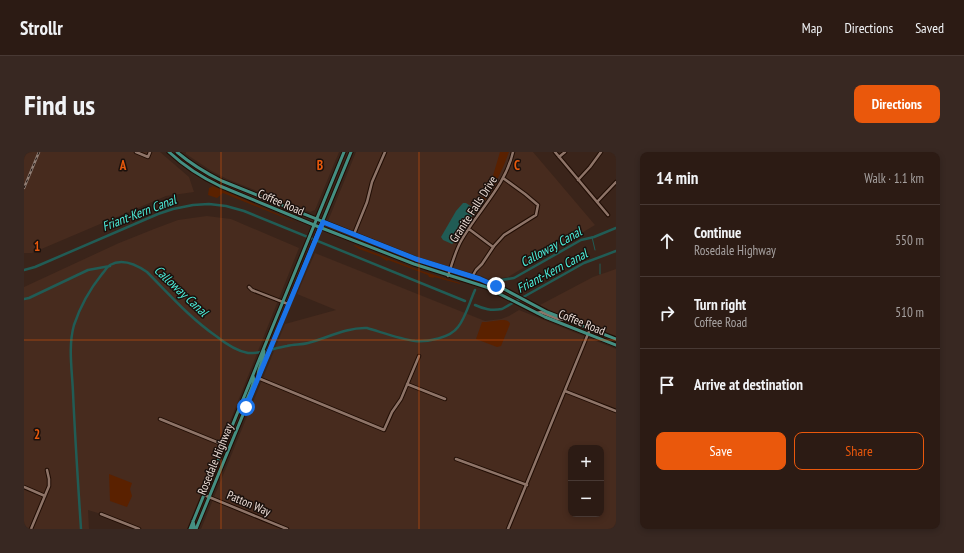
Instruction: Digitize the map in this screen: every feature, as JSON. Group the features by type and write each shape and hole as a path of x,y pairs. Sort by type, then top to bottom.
{"main road":[{"name":"Coffee Road","path":"169,152 186,167 209,181 320,228 414,264 486,287 557,322 616,345"},
{"name":"Coffee Road","path":"177,152 189,162 212,176 416,259 502,288 547,312 616,339"},
{"name":"Rosedale Highway","path":"194,529 258,378 265,347 344,152"},
{"name":"Rosedale Highway","path":"190,529 253,376 270,347 351,152"},
{"path":"246,407 246,401 254,381 253,376"},
{"path":"193,522 194,529"}],"street":[{"path":"136,152 148,157 151,152"},
{"path":"354,234 367,202 372,182 385,152"},
{"name":"Granite Falls Drive","path":"448,276 457,249 498,187 508,169 513,152"},
{"path":"554,152 608,216"},
{"path":"559,158 565,152"},
{"path":"578,180 601,152"},
{"path":"472,277 493,247 504,235 536,215 538,205 503,178"},
{"path":"597,202 616,182"},
{"path":"469,229 493,247"},
{"path":"249,287 252,290 288,304"},
{"path":"538,313 544,313 558,319 568,320"},
{"path":"508,529 590,329"},
{"path":"258,378 384,430 392,412 400,401 419,356"},
{"path":"407,384 445,399"},
{"path":"565,390 616,411"},
{"path":"160,419 224,446"},
{"path":"456,459 527,485"},
{"path":"31,529 49,483 49,475 47,470"},
{"path":"24,487 45,496"},
{"name":"Patton Way","path":"204,495 286,529"},
{"path":"101,514 139,529"}],"shaded area":[{"path":"24,152 160,152 189,177 194,192 166,196 32,253 24,253"},
{"path":"186,152 339,152 315,210 310,212 227,179 210,170 186,154"},
{"path":"356,152 533,152 595,225 508,277 488,279 429,261 328,221"},
{"path":"500,152 509,152 497,182 483,203 479,205 477,204 489,189"},
{"path":"213,186 297,223 223,193 217,198 208,195 209,188"},
{"path":"207,216 231,219 299,248 187,529 140,529 88,510 89,529 24,529 24,287 119,243 154,229 178,220"},
{"path":"353,245 460,284 429,277 428,275 388,260 387,261"},
{"path":"315,253 485,321 501,319 519,310 616,349 616,529 201,529 285,324 336,310 297,294"},
{"path":"616,269 616,336 540,305 593,277"},
{"path":"501,320 508,321 510,324 501,346 497,347 476,339 482,322"},
{"path":"109,474 132,483 130,489 132,496 127,507 110,501"}],"water":[{"path":"463,203 466,203 476,210 455,242 452,244 443,240 441,237 456,211"}],"waterway":[{"name":"Friant-Kern Canal","path":"24,270 35,267 158,214 193,205 209,204 226,206 244,211 465,301"},
{"name":"Calloway Canal","path":"495,281 514,278 581,240 594,237 616,228"},
{"path":"592,237 595,250"},
{"name":"Friant-Kern Canal","path":"475,305 481,308 494,310 502,309 584,263 616,251"},
{"name":"Calloway Canal","path":"81,529 71,367 71,341 76,318 82,305 93,286 110,265 124,262 143,269 206,329 231,347 248,353 258,353 290,345 305,344 345,331 360,328 367,328 415,341 426,341 444,337 454,331 461,324 475,290"},
{"path":"600,264 600,274"},
{"path":"24,299 88,270 110,266"}],"railway":[{"path":"24,188 39,152"}],"route":[{"path":"246,407 323,222 416,259 480,279 496,286"}]}
